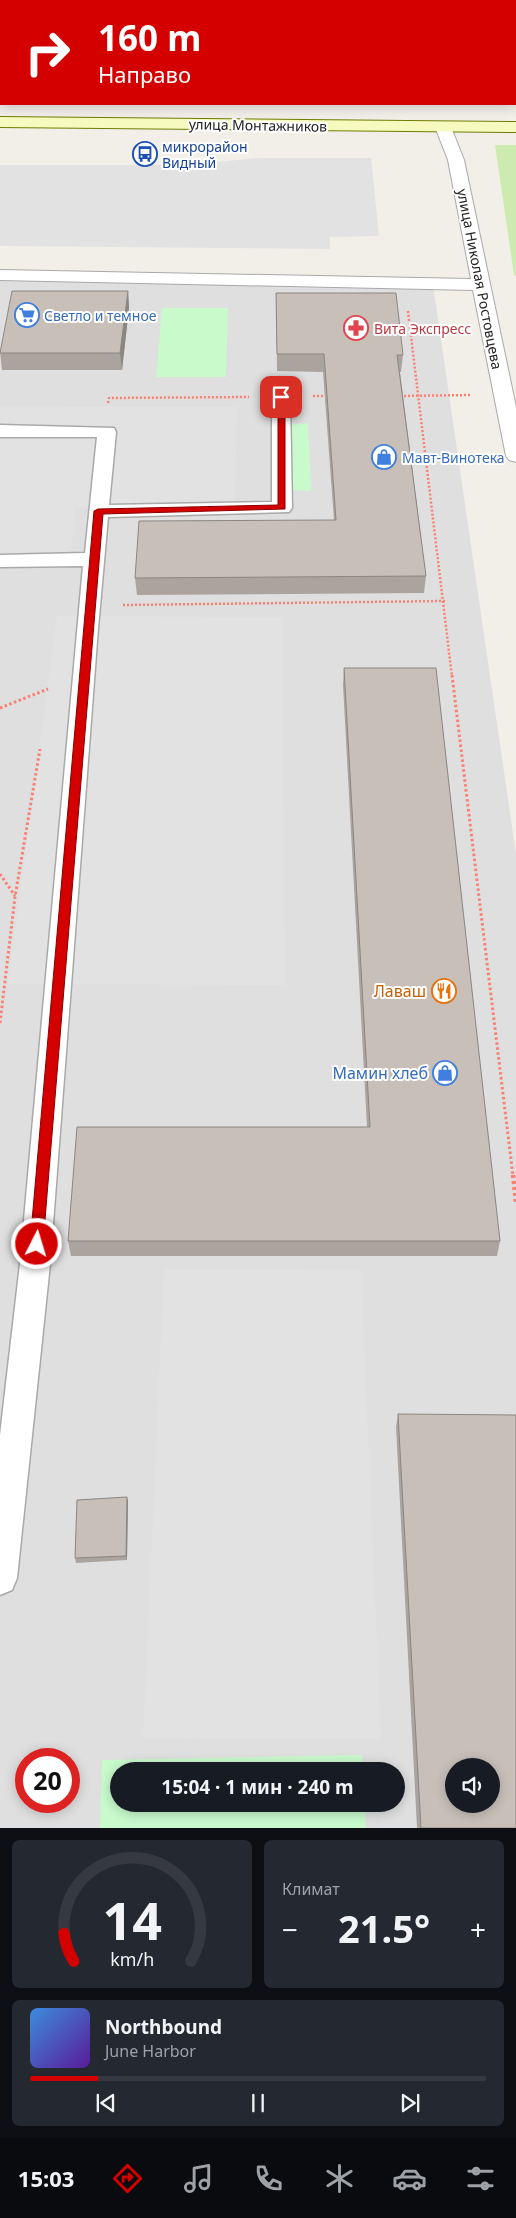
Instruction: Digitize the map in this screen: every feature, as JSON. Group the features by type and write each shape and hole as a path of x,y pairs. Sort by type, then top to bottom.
{"main road":[{"name":"улица Монтажников","path":"0,122 441,119 516,127"}],"street":[{"name":"улица Николая Ростовцева","path":"441,119 456,160 481,285 510,396 516,456"},
{"path":"0,275 481,285"}],"lane":[{"path":"98,511 282,508 281,397"},
{"path":"0,431 107,432 98,511 35,1264 0,1578"},
{"path":"0,561 94,559"}],"path":[{"path":"408,310 516,1202"},
{"path":"90,605 444,601"},
{"path":"0,708 51,689 49,698"},
{"path":"0,1023 15,897 41,746"},
{"path":"0,874 15,897"}],"shaded area":[{"path":"259,158 371,158 379,236 330,237 330,249 0,246 0,165 183,165"},
{"path":"0,278 432,278 516,854 516,1828 0,1828"},
{"path":"0,406 237,407 235,503 75,507 71,556 0,557"},
{"path":"57,616 282,617 285,985 8,984"},
{"path":"164,1269 361,1270 381,1739 143,1738"}],"green space":[{"path":"495,145 516,145 516,276 514,275"},
{"path":"162,308 228,308 226,377 156,377"},
{"path":"308,423 311,491 290,490 288,425"},
{"path":"362,1755 362,1762 110,1762 110,1812 365,1812 366,1828 100,1828 102,1760"}],"building":[{"path":"12,291 128,291 120,353 0,353"},
{"path":"276,293 396,293 403,355 397,355 426,576 135,578 139,521 336,520 324,354 277,354"},
{"path":"344,668 436,668 500,1241 68,1241 77,1127 370,1127"},
{"path":"398,1414 516,1415 516,1828 421,1828"},
{"path":"127,1497 126,1556 75,1558 77,1500"}],"place":[{"name":"микрорайон Видный","path":"145,154"},
{"name":"Светло и темное","path":"27,315"},
{"name":"Вита Экспресс","path":"356,328"},
{"name":"Мавт-Винотека","path":"384,457"},
{"name":"Лаваш","path":"444,991"},
{"name":"Мамин хлеб","path":"445,1073"}],"route":[{"path":"37,1244 98,511 282,508 281,397"}]}
